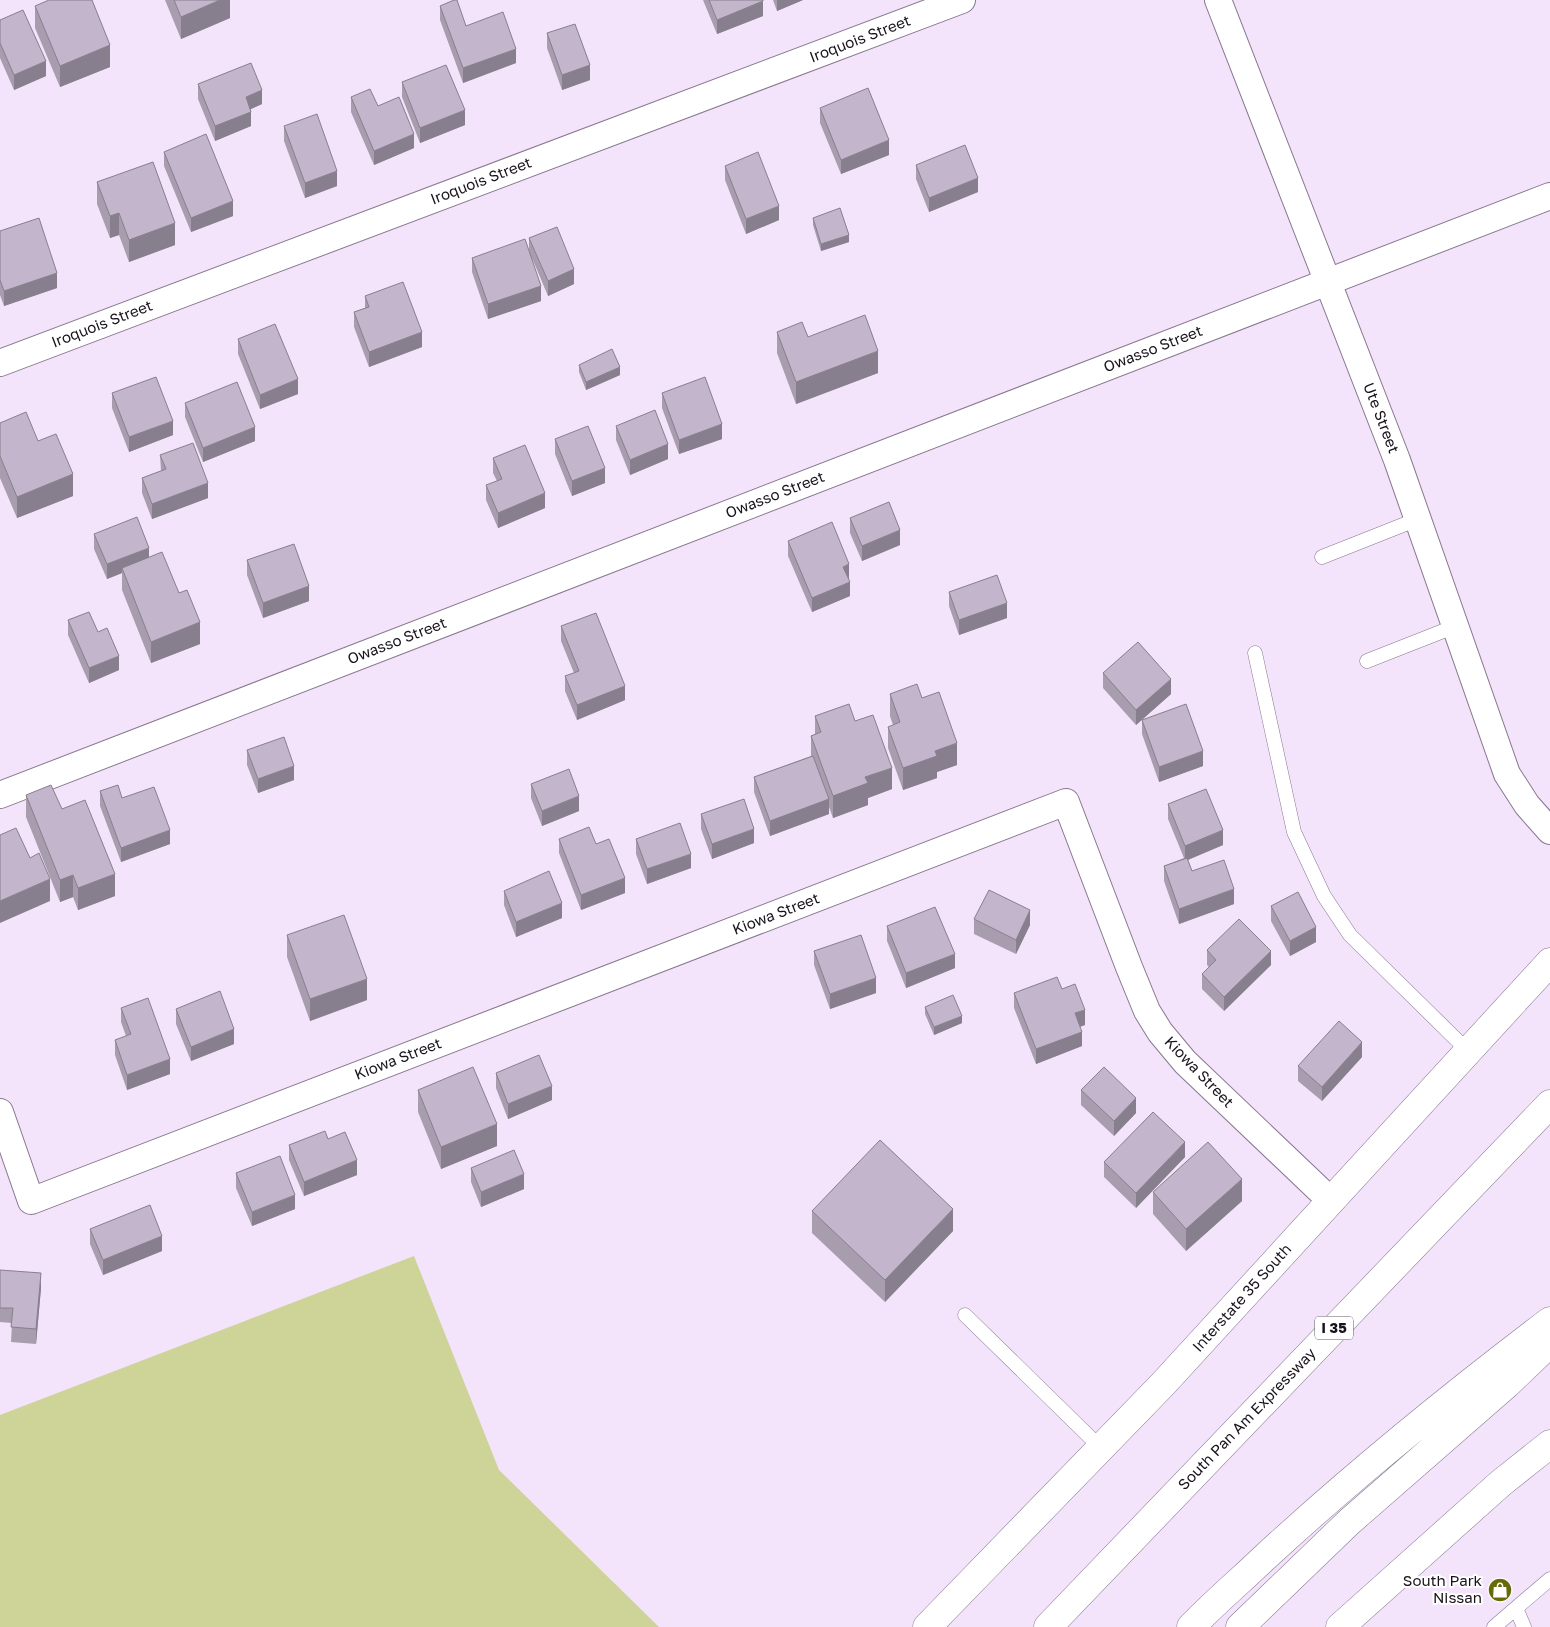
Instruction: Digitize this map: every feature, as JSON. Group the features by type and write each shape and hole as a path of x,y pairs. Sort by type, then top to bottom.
{"main road":[{"name":"Interstate 35 South","path":"927,1627 1163,1384 1550,962"},
{"name":"South Pan Am Expressway","path":"1048,1627 1550,1104"},
{"path":"1191,1627 1312,1514 1408,1432 1469,1382 1550,1321"},
{"path":"1240,1627 1349,1522 1507,1384 1550,1343"},
{"path":"1340,1627 1501,1483 1550,1444"}],"street":[{"name":"Iroquois Street","path":"0,363 962,0"},
{"name":"Ute Street","path":"1218,0 1397,460 1507,774 1526,805 1550,831"},
{"name":"Owasso Street","path":"0,795 1550,196"},
{"name":"Kiowa Street","path":"0,1112 31,1201 1066,802 1139,994 1160,1032 1185,1062 1330,1200"}],"lane":[{"path":"1322,557 1418,519"},
{"path":"1367,661 1456,626"},
{"path":"1255,653 1294,832 1324,896 1350,935 1468,1051"},
{"path":"965,1315 1101,1448"},
{"path":"1494,1627 1550,1578"},
{"path":"1516,1608 1524,1627"}],"green space":[{"path":"414,1256 499,1470 659,1627 0,1627 0,1415"}],"building":[{"path":"49,0 92,0 110,45 60,66 35,6"},
{"path":"174,0 220,0 181,17"},
{"path":"457,0 466,26 503,12 516,49 463,68 440,6"},
{"path":"709,0 763,0 763,1 717,20"},
{"path":"23,10 46,61 14,75 0,43 0,20"},
{"path":"575,24 590,65 562,75 547,33"},
{"path":"251,63 262,90 246,97 251,112 215,126 198,84"},
{"path":"446,65 465,110 420,128 402,82"},
{"path":"868,88 889,140 841,160 820,108"},
{"path":"370,89 378,106 399,97 414,134 374,151 351,97"},
{"path":"317,114 337,171 305,183 284,126"},
{"path":"206,134 233,201 191,218 164,152"},
{"path":"965,145 978,178 929,198 916,165"},
{"path":"758,152 779,206 746,219 725,166"},
{"path":"153,162 175,223 129,240 119,213 110,216 97,182"},
{"path":"840,208 849,235 821,244 813,218"},
{"path":"39,218 57,273 4,291 0,280 0,231"},
{"path":"557,227 574,269 548,281 529,238"},
{"path":"525,239 541,286 488,304 472,258"},
{"path":"403,282 422,332 369,352 354,312 369,307 365,296"},
{"path":"865,315 878,351 796,382 777,332 802,322 808,337"},
{"path":"275,324 298,379 260,395 238,339"},
{"path":"612,349 620,367 586,382 579,365"},
{"path":"156,377 173,421 129,437 112,393"},
{"path":"705,377 722,424 679,440 662,393"},
{"path":"237,382 255,427 203,448 185,403"},
{"path":"655,410 668,444 630,460 616,426"},
{"path":"26,412 38,441 56,434 73,474 17,497 0,456 0,423"},
{"path":"588,426 605,468 572,481 555,439"},
{"path":"193,443 208,483 152,504 142,478 166,469 160,455"},
{"path":"525,445 545,493 498,513 486,485 502,479 493,458"},
{"path":"889,502 900,530 862,546 850,518"},
{"path":"137,517 149,548 107,564 94,534"},
{"path":"832,522 849,564 843,567 850,582 812,598 788,541"},
{"path":"294,544 309,586 263,603 247,560"},
{"path":"162,552 179,593 187,590 200,622 151,642 122,568"},
{"path":"997,575 1007,603 959,620 949,592"},
{"path":"89,612 98,632 107,628 119,656 89,668 68,620"},
{"path":"596,613 625,686 577,705 565,676 579,671 561,626"},
{"path":"1138,642 1171,679 1136,710 1103,673"},
{"path":"917,684 922,698 939,692 957,743 935,751 937,756 903,768 888,727 900,722 890,694"},
{"path":"849,704 855,721 873,715 892,768 865,777 868,783 833,796 811,736 821,732 815,716"},
{"path":"1186,704 1203,751 1159,767 1142,720"},
{"path":"284,737 294,766 258,779 247,750"},
{"path":"813,756 829,799 770,821 754,777"},
{"path":"569,769 579,796 542,811 531,784"},
{"path":"51,785 62,809 85,800 115,874 78,888 73,875 60,880 26,795"},
{"path":"118,785 122,798 154,787 170,830 121,848 100,791"},
{"path":"1206,789 1223,830 1185,846 1168,804"},
{"path":"744,799 754,829 712,844 701,814"},
{"path":"680,823 691,854 647,869 636,839"},
{"path":"589,827 596,844 609,839 625,878 581,895 559,839"},
{"path":"16,828 30,858 39,853 50,879 0,901 0,835"},
{"path":"1187,858 1192,871 1224,860 1234,889 1179,909 1164,866"},
{"path":"549,871 562,903 516,922 504,891"},
{"path":"989,890 1030,910 1016,940 974,919"},
{"path":"1298,892 1316,927 1290,941 1271,906"},
{"path":"935,907 955,954 906,973 887,926"},
{"path":"344,915 367,979 310,999 287,935"},
{"path":"1239,919 1271,951 1224,997 1202,974 1216,960 1207,950"},
{"path":"861,935 876,978 830,994 814,951"},
{"path":"1057,977 1062,989 1075,984 1085,1010 1075,1013 1082,1032 1036,1049 1014,993"},
{"path":"220,991 234,1029 191,1047 176,1009"},
{"path":"953,995 962,1016 934,1027 925,1007"},
{"path":"148,998 170,1059 127,1075 115,1040 131,1034 121,1008"},
{"path":"1339,1021 1362,1042 1322,1087 1298,1066"},
{"path":"539,1055 552,1086 508,1104 496,1073"},
{"path":"473,1067 497,1124 441,1147 418,1090"},
{"path":"1104,1067 1136,1098 1114,1121 1081,1090"},
{"path":"1153,1112 1185,1142 1136,1193 1104,1162"},
{"path":"325,1131 328,1139 345,1132 357,1160 304,1182 289,1145"},
{"path":"880,1140 953,1209 885,1280 812,1211"},
{"path":"1208,1142 1242,1179 1186,1229 1153,1192"},
{"path":"514,1150 524,1174 481,1192 471,1168"},
{"path":"280,1156 295,1195 252,1212 236,1173"},
{"path":"150,1205 162,1236 103,1260 90,1229"},
{"path":"0,1270 41,1273 36,1329 11,1327 13,1308 0,1308"}],"place":[{"name":"South Park Nissan","path":"1500,1590"}]}
